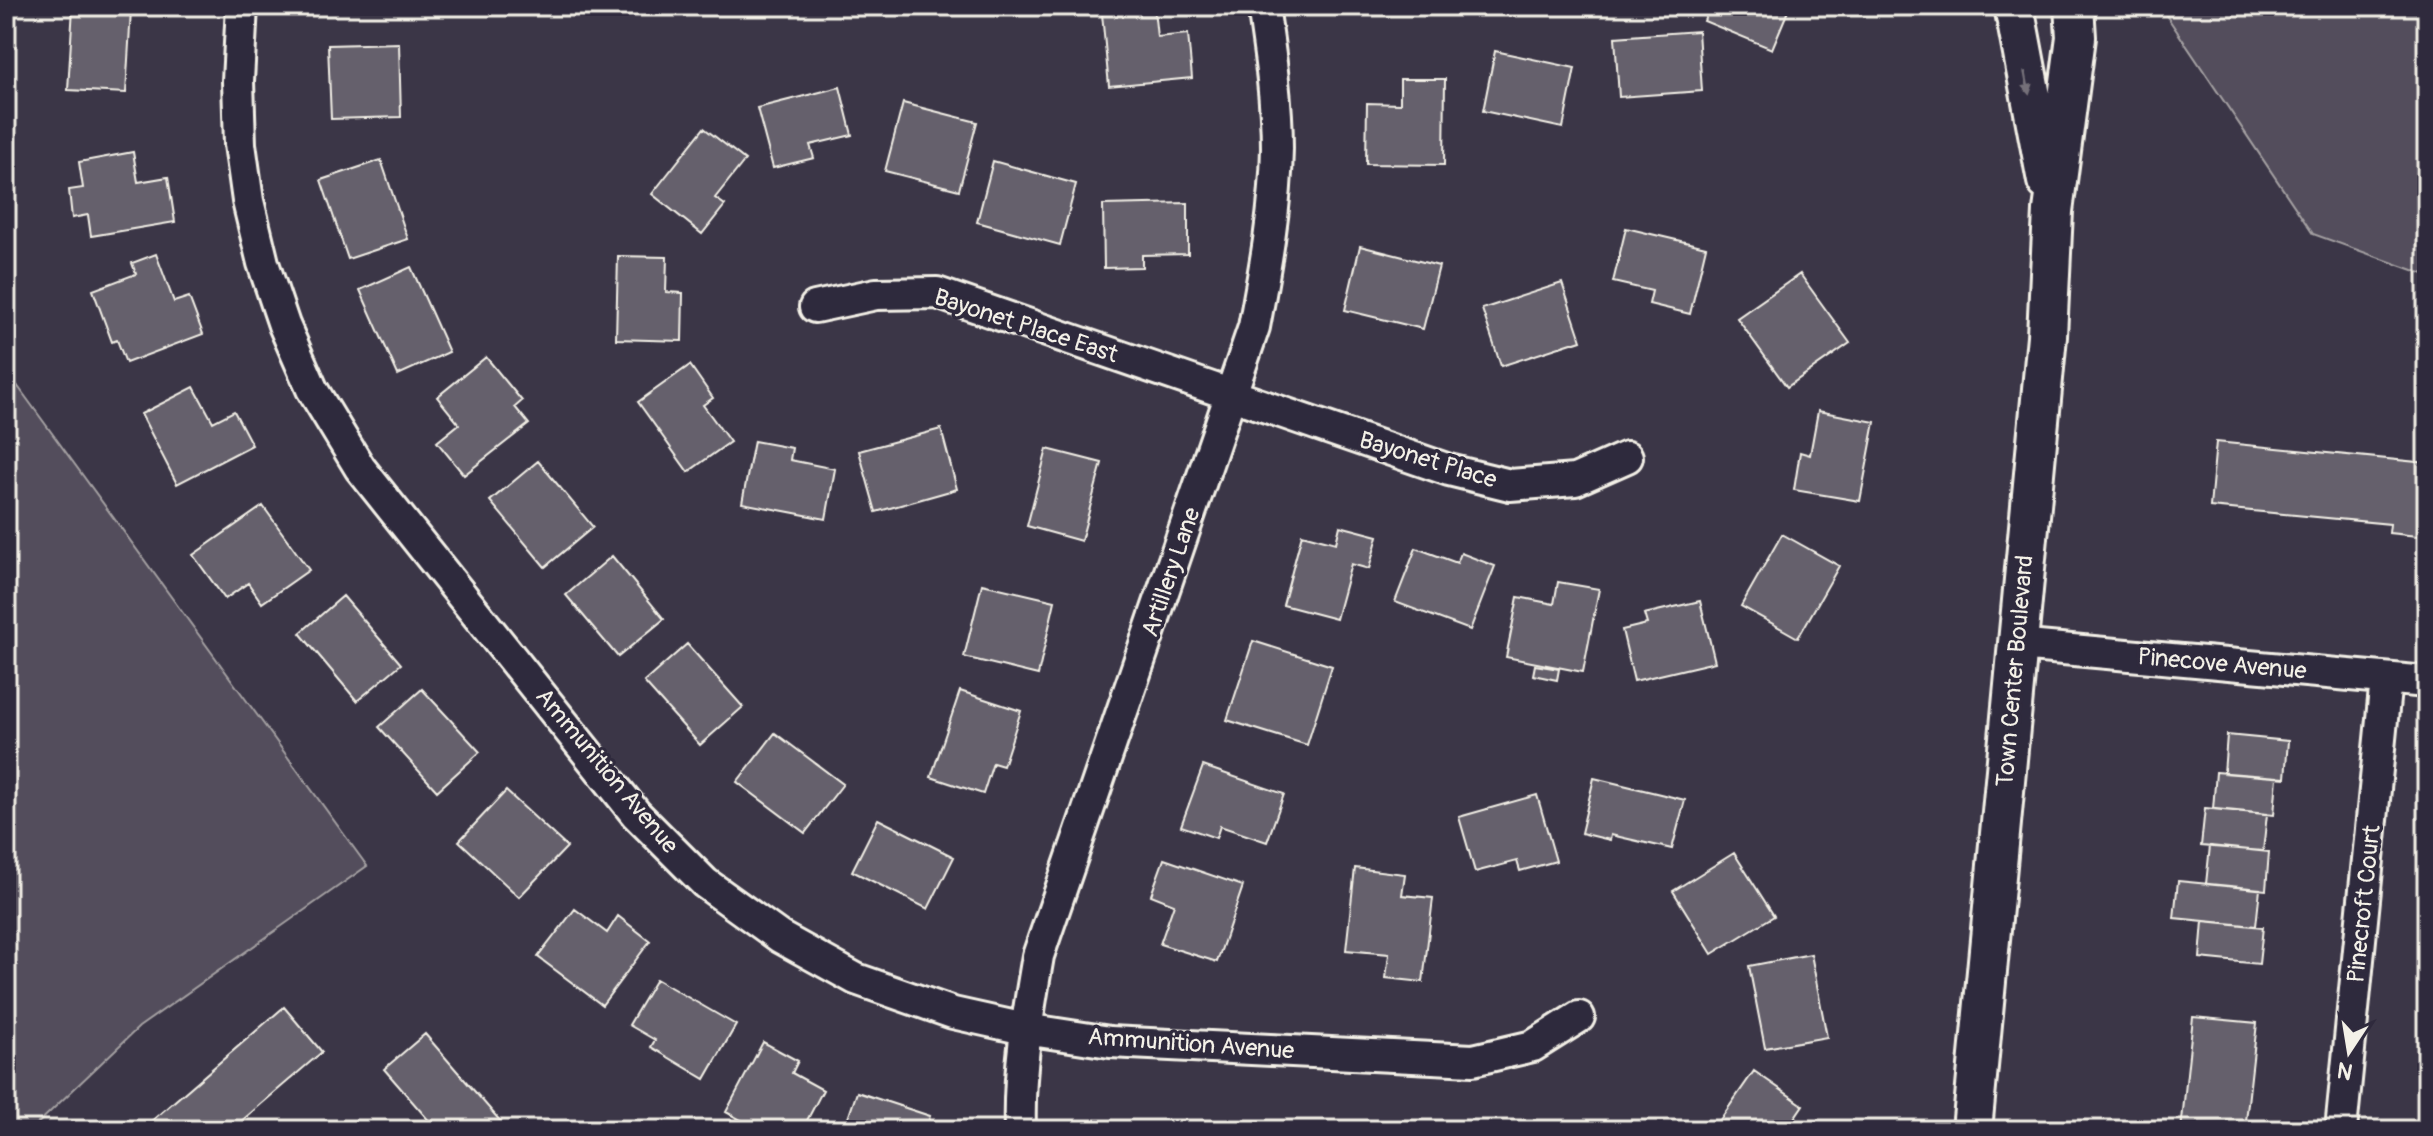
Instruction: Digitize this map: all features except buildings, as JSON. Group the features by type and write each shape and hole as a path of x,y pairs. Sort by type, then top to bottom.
{"street":[{"name":"Ammunition Avenue","path":"242,6 238,81 240,144 248,201 263,263 284,325 312,389 360,468 636,814 705,883 780,937 856,979 953,1013 1025,1029 1110,1042 1473,1060 1533,1046 1579,1017"},
{"name":"Artillery Lane","path":"1020,1130 1019,1096 1025,1029 1038,956 1254,327 1271,232 1277,147 1271,61 1263,6"},
{"name":"Town Center Boulevard","path":"2014,6 2053,211"},
{"name":"Town Center Boulevard","path":"1972,1130 2047,336 2053,211 2076,37 2074,6"},
{"name":"Bayonet Place East","path":"815,307 876,294 937,293 1232,395"},
{"name":"Bayonet Place","path":"1232,395 1449,470 1510,485 1575,480 1627,457"},
{"name":"Pinecove Avenue","path":"2017,645 2427,682"},
{"name":"Pinecroft Court","path":"2341,1130 2386,679"}],"shaded area":[{"path":"2160,6 2427,6 2427,275 2313,234"},
{"path":"6,370 367,866 139,1027 31,1130 6,1130"}]}
